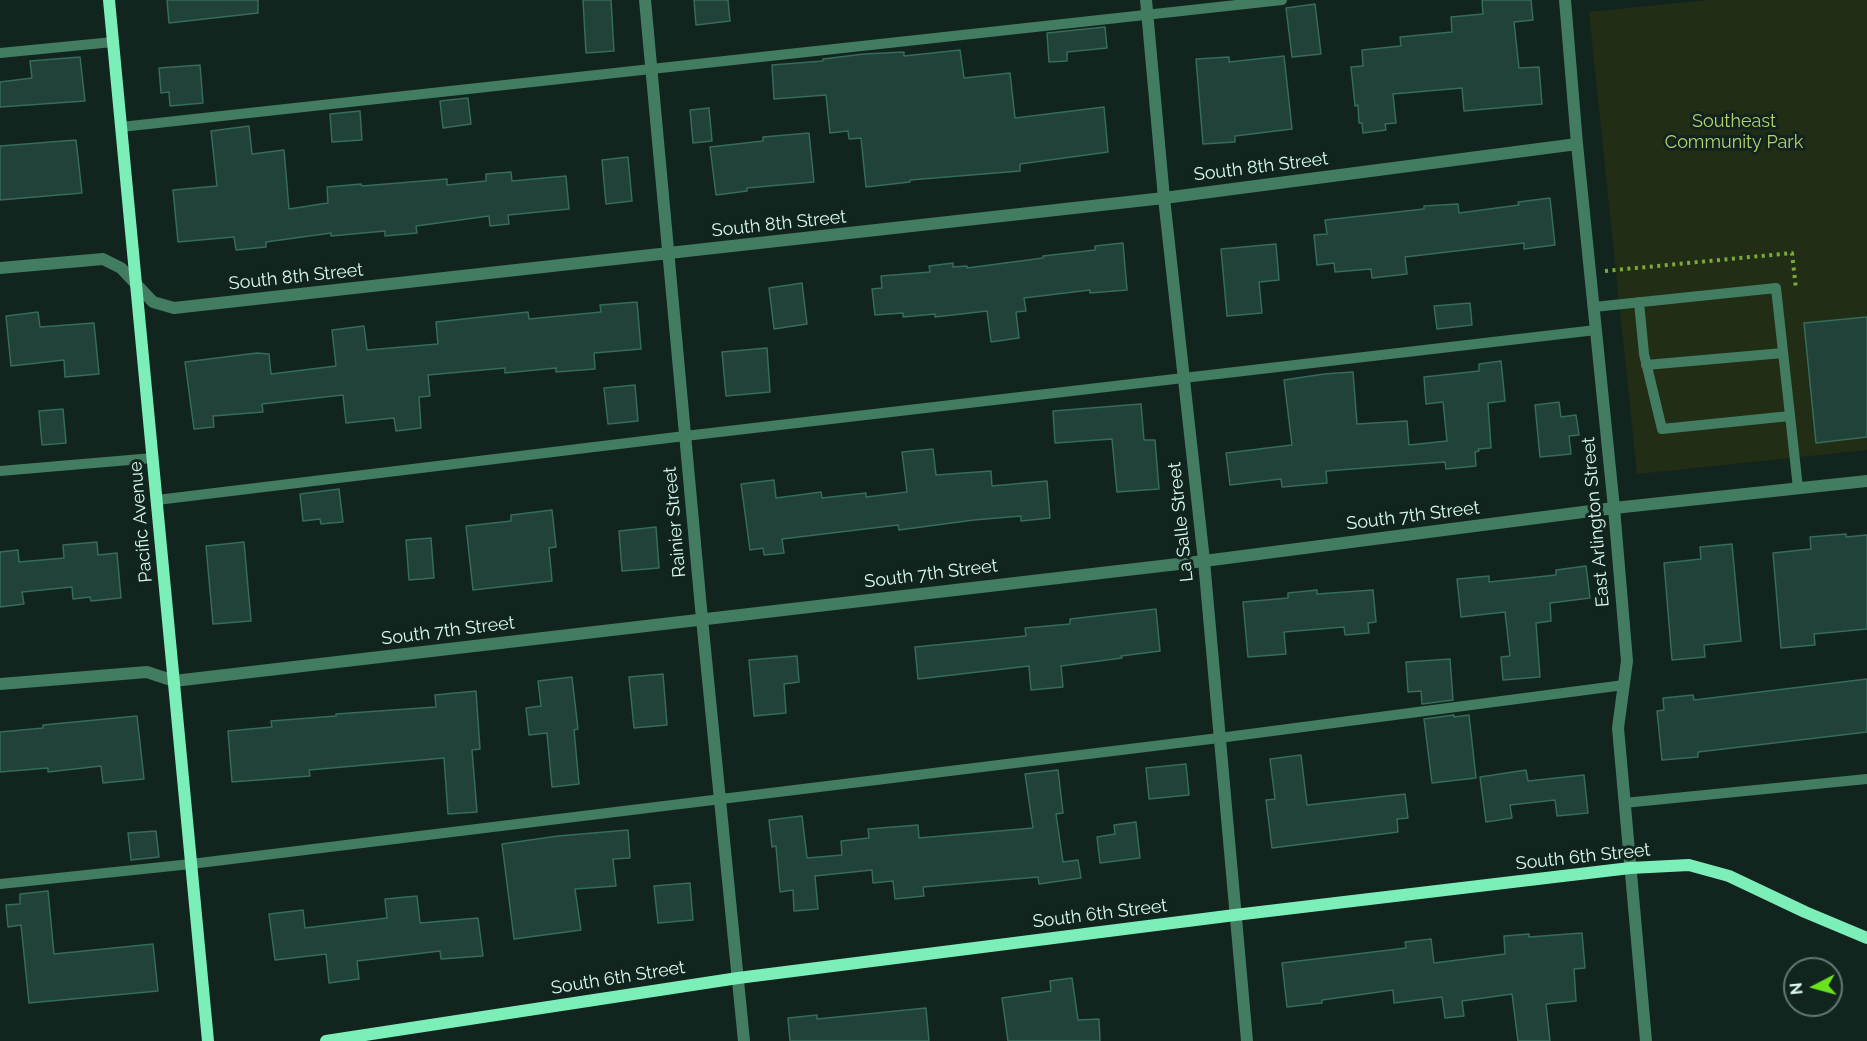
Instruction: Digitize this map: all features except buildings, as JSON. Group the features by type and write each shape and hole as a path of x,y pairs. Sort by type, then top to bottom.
{"street":[{"name":"Pacific Avenue","path":"109,0 208,1041"},
{"name":"Rainier Street","path":"645,0 702,619 744,1041"},
{"name":"La Salle Street","path":"1146,0 1164,198 1204,561 1247,1041"},
{"name":"East Arlington Street","path":"1565,0 1627,661 1618,728 1646,1041"},
{"name":"South 8th Street","path":"0,267 103,260 121,268 153,303 174,308 1164,198 1577,144"},
{"name":"South 7th Street","path":"0,684 147,672 174,681 1204,561 1614,508 1867,481"},
{"name":"South 6th Street","path":"326,1041 738,978 1630,868 1689,865 1729,876 1867,938"}],"lane":[{"path":"121,127 1282,0"},
{"path":"0,53 113,42"},
{"path":"1593,307 1776,288 1798,488"},
{"path":"1639,302 1644,354 1662,429 1790,416"},
{"path":"157,500 1596,330"},
{"path":"1646,364 1783,353"},
{"path":"0,471 153,458"},
{"path":"0,884 191,864 1219,738 1624,685"},
{"path":"1624,803 1867,779"}],"path":[{"path":"1590,272 1792,253 1797,300"}],"green space":[{"name":"Southeast Community Park","path":"1708,0 1867,0 1867,450 1637,474 1589,12"}]}
